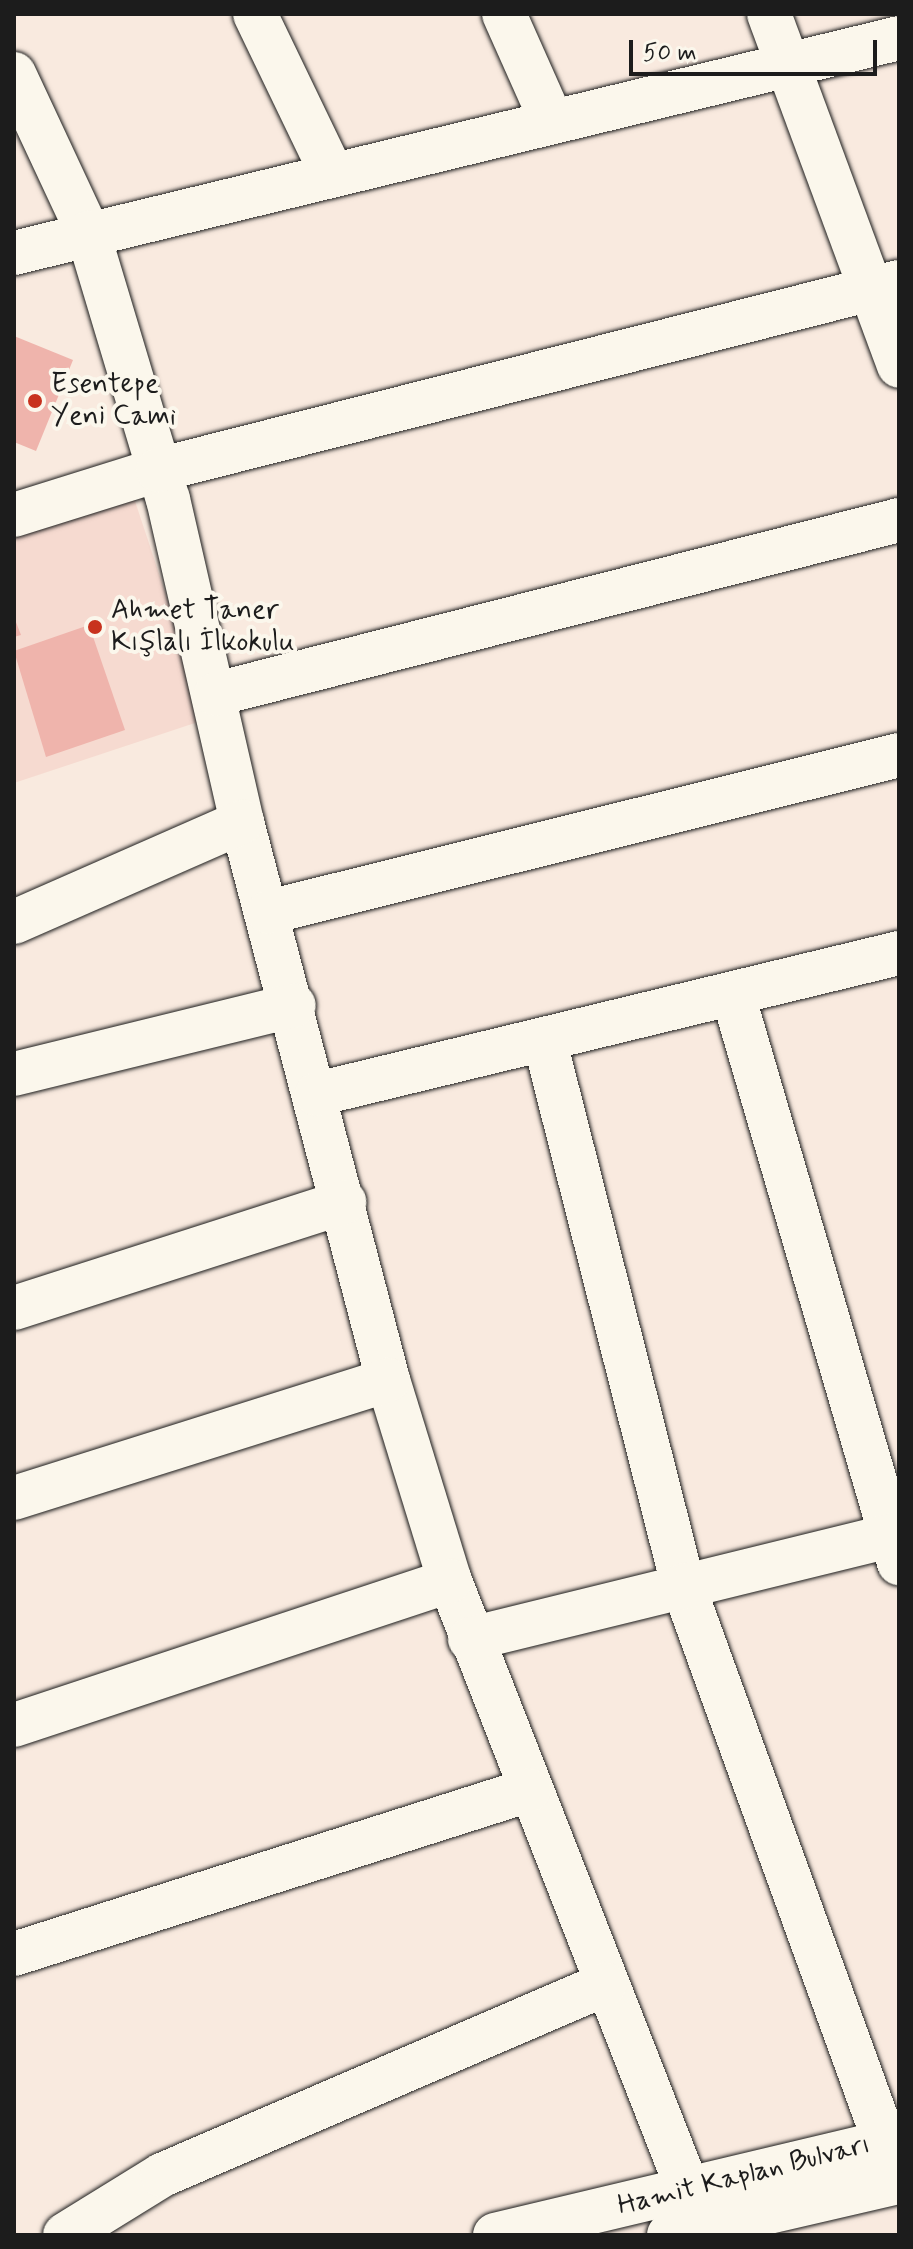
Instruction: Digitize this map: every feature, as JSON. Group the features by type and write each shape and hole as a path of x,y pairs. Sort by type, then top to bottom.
{"street":[{"path":"255,14 332,174"},
{"path":"504,14 552,122"},
{"path":"769,14 886,285 899,366"},
{"path":"14,253 899,38"},
{"path":"14,74 88,233 158,470 216,694 242,822 294,1005 388,1380 450,1581 605,1984 692,2222"},
{"path":"14,515 158,470 886,285"},
{"path":"216,694 899,520"},
{"path":"269,912 899,755"},
{"path":"14,922 242,822"},
{"path":"317,1094 545,1042 899,953"},
{"path":"470,1639 683,1585 896,1544 733,995"},
{"path":"14,1074 294,1005"},
{"path":"545,1042 683,1585 894,2154"},
{"path":"14,1308 344,1202"},
{"path":"14,1498 388,1380"},
{"path":"14,1725 450,1581"},
{"path":"14,1954 529,1790"},
{"path":"65,2235 162,2175 605,1984"},
{"name":"Hamit Kaplan Bulvarı","path":"495,2235 692,2222 894,2154"}],"shaded area":[{"name":"Ahmet Taner Kışlalı İlkokulu","path":"133,495 207,719 14,783 14,535"}],"building":[{"name":"Esentepe Yeni Cami","path":"14,336 73,360 36,451 14,442"},
{"path":"14,617 21,635 14,637"},
{"path":"89,625 125,730 46,757 14,651"}],"place":[{"name":"Esentepe Yeni Cami","path":"35,401"},
{"name":"Ahmet Taner Kışlalı İlkokulu","path":"95,627"}]}
